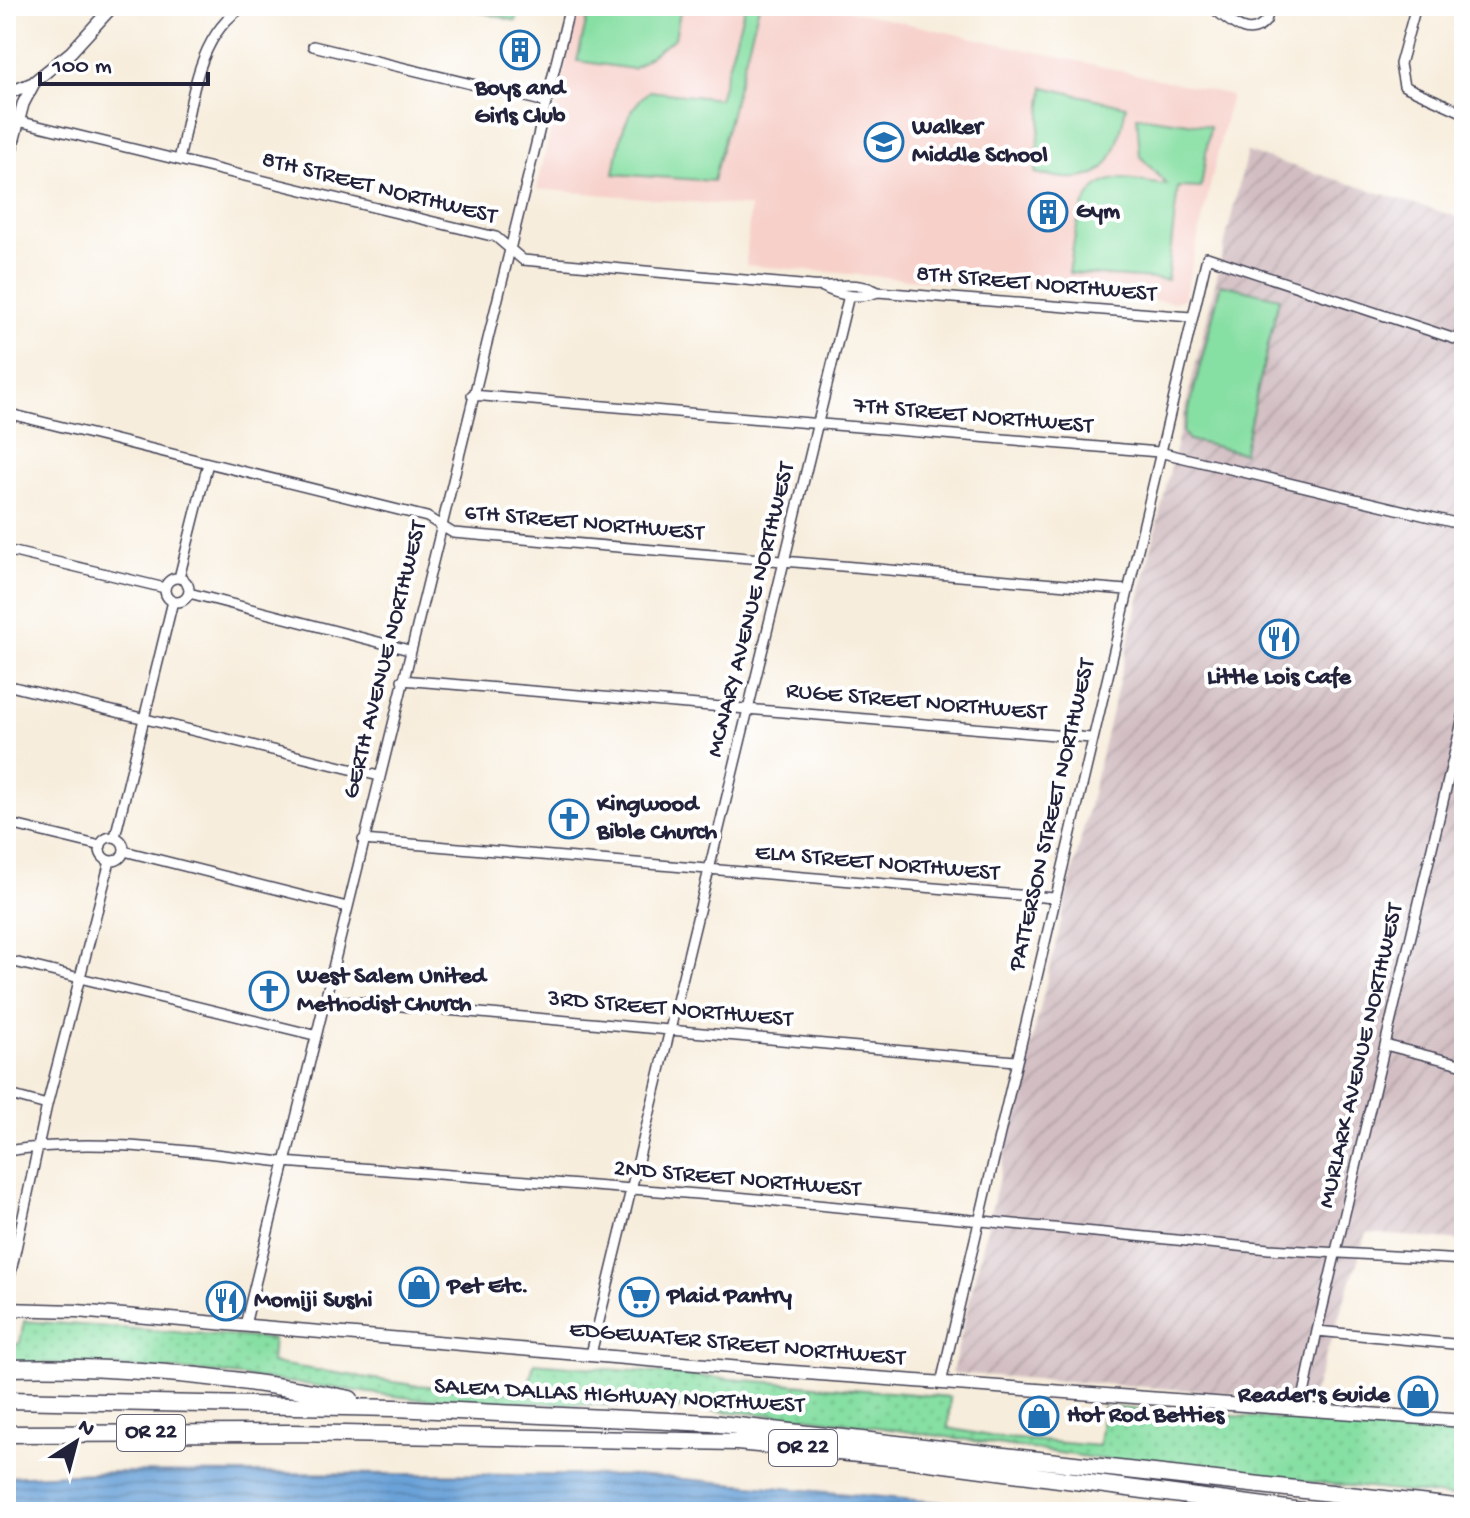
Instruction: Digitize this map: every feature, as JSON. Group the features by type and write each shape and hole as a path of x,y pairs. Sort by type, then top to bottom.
{"highway":[{"name":"OR 22","path":"6,1368 118,1369 211,1378 395,1408"},
{"name":"SALEM DALLAS HIGHWAY NORTHWEST","path":"6,1400 395,1408 631,1418 812,1432 1464,1508"},
{"name":"SALEM DALLAS HIGHWAY NORTHWEST","path":"6,1434 293,1433 673,1438 915,1460 1310,1512"}],"main road":[{"name":"EDGEWATER STREET NORTHWEST","path":"6,1309 1464,1421"}],"street":[{"path":"6,94 35,81 71,52 113,6"},
{"path":"179,160 206,50 225,21 245,6"},
{"name":"GERTH AVENUE NORTHWEST","path":"245,1325 570,6"},
{"path":"1210,6 1244,31 1258,29 1266,21 1270,6"},
{"path":"1416,6 1400,64 1404,86 1464,113"},
{"path":"313,46 546,102"},
{"path":"6,169 12,120 35,81"},
{"name":"8TH STREET NORTHWEST","path":"12,120 496,237 523,260 823,287 834,293 865,297 878,292"},
{"name":"PATTERSON STREET NORTHWEST","path":"941,1383 1207,257 1464,342"},
{"name":"8TH STREET NORTHWEST","path":"823,287 834,283 868,287 878,292 1191,317"},
{"name":"MCNARY AVENUE NORTHWEST","path":"591,1354 849,295"},
{"name":"7TH STREET NORTHWEST","path":"472,395 1159,452 1464,525"},
{"name":"6TH STREET NORTHWEST","path":"6,413 427,517 453,533 1126,590"},
{"path":"179,578 208,463"},
{"path":"6,550 165,588 173,601 115,837"},
{"path":"165,588 172,578 179,578 188,585 189,593"},
{"path":"189,593 409,650"},
{"path":"173,601 179,602 189,593"},
{"name":"RUGE STREET NORTHWEST","path":"402,680 1091,738"},
{"path":"6,685 379,776"},
{"name":"MURLARK AVENUE NORTHWEST","path":"1301,1409 1464,713"},
{"path":"6,823 101,846"},
{"path":"115,837 124,845 124,851 117,860 110,861 104,858 101,846 108,838 115,837"},
{"name":"ELM STREET NORTHWEST","path":"363,840 1054,898"},
{"path":"124,851 347,907"},
{"path":"6,1295 47,1105 110,861"},
{"path":"6,960 314,1035"},
{"name":"3RD STREET NORTHWEST","path":"323,999 1015,1061"},
{"path":"1385,1045 1464,1065"},
{"path":"6,1094 47,1105"},
{"name":"2ND STREET NORTHWEST","path":"6,1151 40,1146 167,1149 283,1162 978,1219 1336,1253 1464,1260"},
{"path":"1317,1331 1464,1345"}],"shaded area":[{"name":"Walker Middle School","path":"579,6 828,6 1231,95 1184,299 1174,302 746,265 750,207 537,189"},
{"path":"1247,152 1464,219 1464,1241 1367,1233 1311,1399 952,1373"}],"green space":[{"path":"479,6 520,6 516,21 477,11"},
{"path":"590,6 681,6 675,38 633,69 577,61"},
{"path":"745,6 759,6 713,181 614,174 628,118 649,91 719,99"},
{"path":"1044,87 1126,106 1117,145 1102,169 1077,178 1035,173"},
{"path":"1137,116 1210,126 1201,188 1178,187 1167,280 1069,273 1080,216 1093,191 1103,183 1117,179 1167,185 1140,156"},
{"path":"1221,284 1279,298 1243,453 1189,440 1183,432"},
{"path":"24,1321 273,1339 271,1363 413,1385 516,1392 529,1385 534,1363 950,1397 948,1428 995,1437 1099,1446 1103,1407 1464,1432 1464,1498 1129,1463 805,1417 659,1407 417,1399 208,1372 6,1361 6,1348 20,1343"}],"water":[{"path":"116,1472 650,1476 1047,1512 6,1512 6,1477"}],"place":[{"name":"Boys and Girls Club","path":"520,50"},
{"name":"Walker Middle School","path":"884,142"},
{"name":"Gym","path":"1048,212"},
{"name":"Little Lois Cafe","path":"1279,639"},
{"name":"Kingwood Bible Church","path":"569,819"},
{"name":"West Salem United Methodist Church","path":"269,991"},
{"name":"Pet Etc.","path":"419,1287"},
{"name":"Plaid Pantry","path":"639,1297"},
{"name":"Momiji Sushi","path":"226,1301"},
{"name":"Reader's Guide","path":"1418,1396"},
{"name":"Hot Rod Betties","path":"1039,1416"}]}
